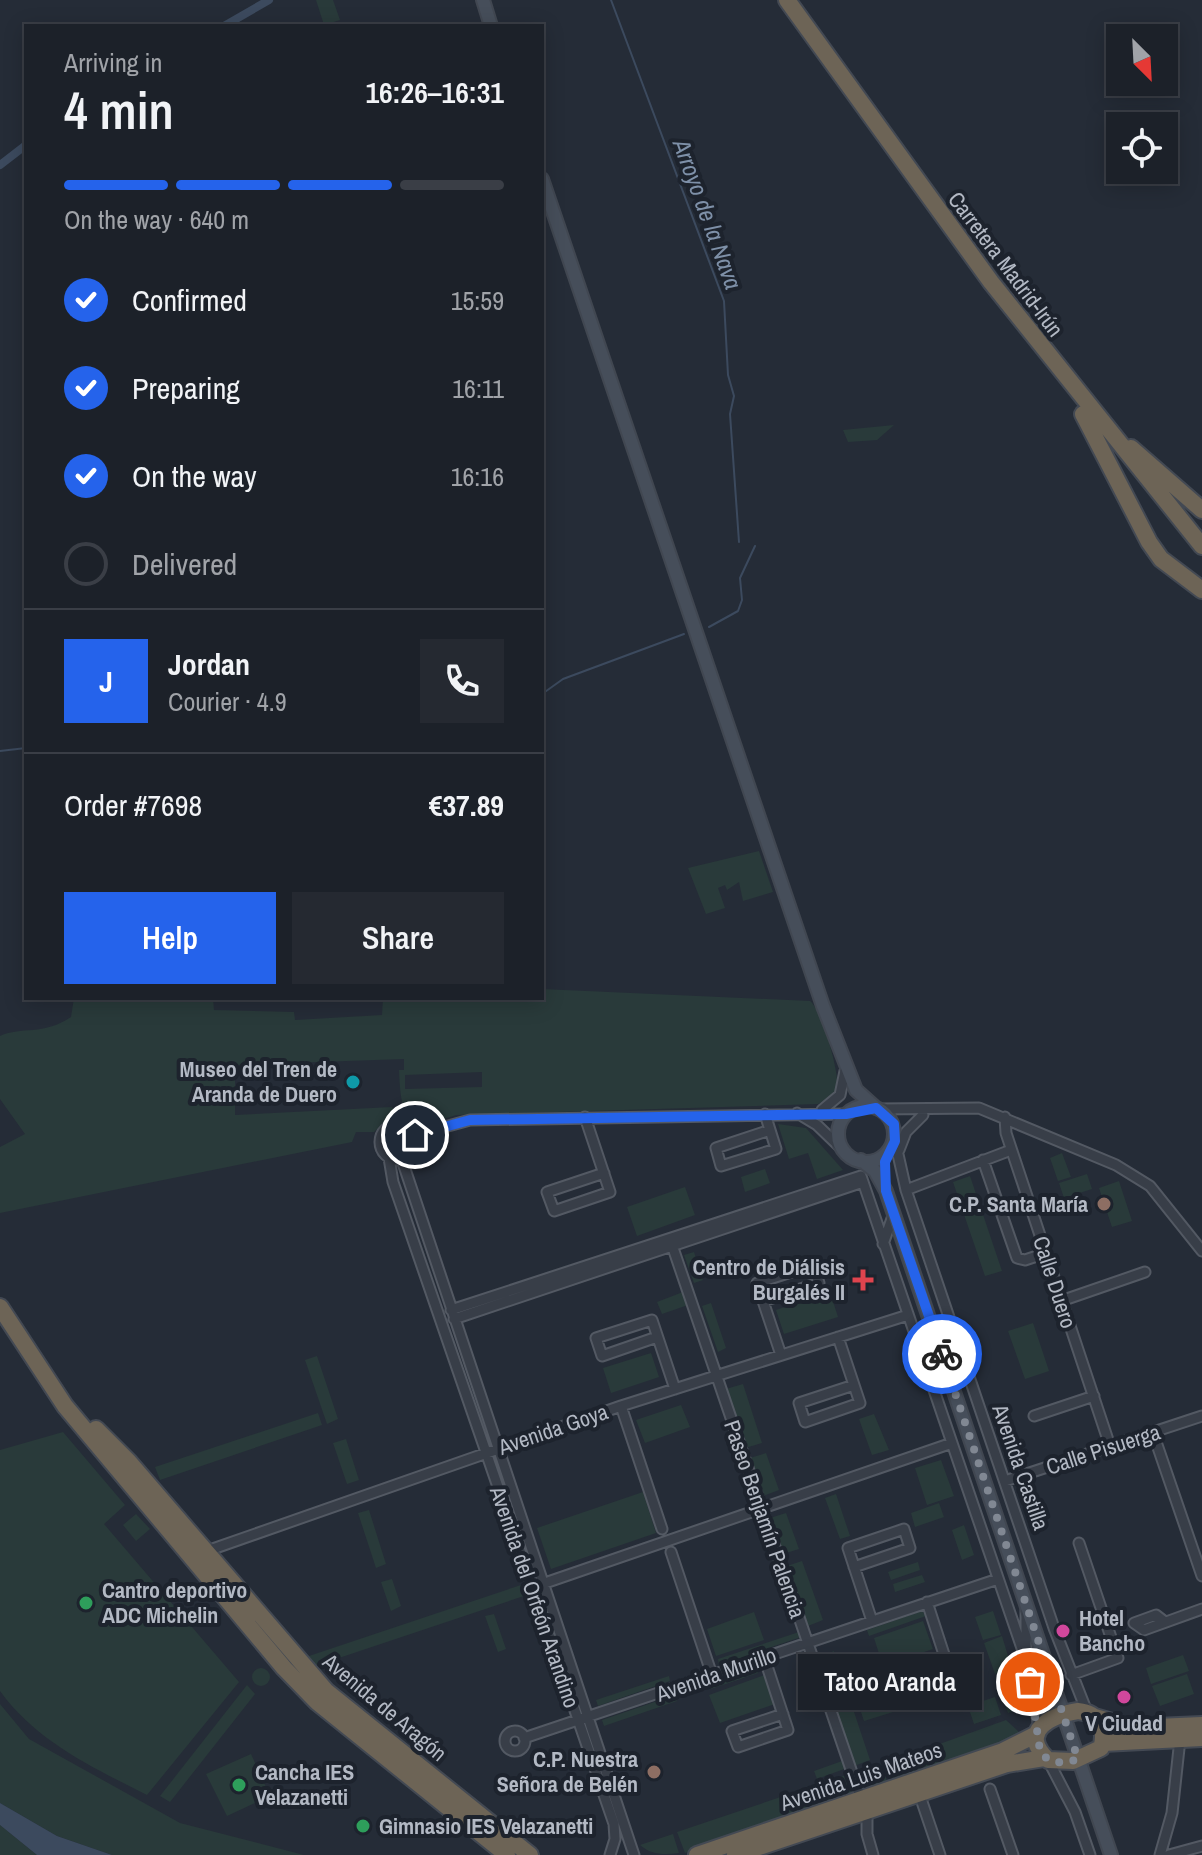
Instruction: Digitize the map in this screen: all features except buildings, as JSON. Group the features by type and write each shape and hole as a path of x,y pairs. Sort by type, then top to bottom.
{"highway":[{"name":"Carretera Madrid-Irún","path":"787,0 1044,351 1202,546"},
{"path":"1044,351 1100,444 1149,542 1161,559 1200,584"},
{"path":"1057,368 1083,391 1133,451 1202,510"},
{"name":"Avenida de Aragón","path":"0,1307 65,1406 317,1702 507,1855"},
{"name":"Avenida de Aragón","path":"35,1363 129,1462 326,1691 530,1855"},
{"path":"1063,1713 1091,1714 1133,1728 1202,1725"},
{"name":"Avenida Luis Mateos","path":"697,1855 1003,1751 1038,1730 1049,1718 1063,1713"},
{"path":"1078,1759 1094,1754 1103,1743 1102,1729 1091,1714"},
{"path":"1038,1730 1046,1759"},
{"path":"1103,1743 1202,1738"},
{"name":"Avenida Luis Mateos","path":"735,1855 779,1848 919,1793 1007,1764 1046,1759 1065,1763 1078,1759"}],"street":[{"path":"483,0 490,24"},
{"path":"544,185 844,1068 851,1099 838,1130 842,1149"},
{"path":"844,1068 861,1098 894,1124 894,1146"},
{"path":"813,1112 837,1100 845,1084 844,1068"},
{"path":"415,1135 470,1120 813,1112 847,1114 878,1109 979,1108 1144,1181 1202,1251"},
{"path":"894,1146 923,1115 936,1109"},
{"path":"797,1113 861,1160 894,1146 923,1115"},
{"path":"765,1114 776,1149 721,1166 716,1148 770,1130"},
{"path":"585,1117 604,1173 610,1192 554,1211 547,1192 604,1173"},
{"name":"Calle Duero","path":"1005,1117 1011,1150 1110,1446"},
{"path":"401,1123 415,1135 414,1150 402,1160 389,1158 380,1146 384,1129 401,1123"},
{"name":"Avenida Castilla","path":"894,1146 906,1190 1071,1675 1091,1714"},
{"name":"Avenida Castilla","path":"886,1191 884,1170 894,1146"},
{"path":"906,1190 1011,1150"},
{"name":"Avenida del Orfeón Arandino","path":"389,1158 393,1182 614,1824 615,1839 610,1855"},
{"name":"Avenida del Orfeón Arandino","path":"402,1160 634,1855"},
{"name":"Avenida Castilla","path":"861,1160 875,1171 894,1213 1111,1855"},
{"path":"983,1160 1017,1258 1025,1260 1046,1253"},
{"name":"Avenida Castilla","path":"668,1244 862,1179 905,1316 1026,1660 1038,1730"},
{"path":"883,1244 894,1213"},
{"path":"453,1315 668,1244"},
{"name":"Paseo Benjamín Palencia","path":"668,1244 717,1376 859,1793"},
{"path":"763,1301 819,1283 813,1265 757,1283 763,1301 781,1355"},
{"path":"1061,1301 1145,1272"},
{"name":"Avenida Goya","path":"204,1552 621,1406 905,1316"},
{"path":"657,1337 602,1356 596,1338 652,1320 675,1389"},
{"path":"838,1337 854,1385 860,1403 805,1422 799,1403 854,1385"},
{"path":"1034,1416 1094,1396"},
{"path":"621,1406 662,1529"},
{"name":"Calle Pisuerga","path":"1005,1481 1201,1420"},
{"path":"1153,1433 1202,1576"},
{"path":"545,1583 952,1443"},
{"path":"164,1525 171,1525 204,1552"},
{"path":"854,1567 910,1548 904,1529 848,1548 854,1567 872,1621"},
{"path":"1071,1675 1118,1658 1079,1543"},
{"path":"1191,1546 1202,1543"},
{"path":"671,1552 712,1675"},
{"name":"Avenida Murillo","path":"524,1738 998,1579"},
{"path":"927,1602 945,1657 951,1676 897,1694 891,1675 945,1657"},
{"name":"Avenida Castilla","path":"1026,1604 1026,1660"},
{"path":"1165,1622 1202,1609"},
{"path":"764,1657 783,1714 788,1730 738,1747 732,1731 783,1714"},
{"path":"1160,1855 1174,1796 1180,1739"},
{"path":"1046,1759 1075,1812 1090,1855"},
{"path":"990,1789 1013,1855"},
{"path":"919,1793 940,1855"},
{"path":"867,1817 867,1834 873,1855"},
{"path":"1169,1855 1202,1846"}],"shaded area":[{"path":"316,0 333,0 340,20 324,24"},
{"path":"894,425 877,440 848,442 843,430"},
{"path":"759,851 773,892 743,901 739,882 727,890 725,885 718,888 725,908 706,914 688,868"},
{"path":"544,989 810,1001 830,1044 837,1092 818,1104 456,1115 426,1122 410,1117 405,1110 399,1070 404,1070 404,1059 235,1065 235,1115 392,1107 395,1112 374,1132 356,1132 352,1142 0,1213 0,1147 25,1134 0,1099 0,1036 61,1023 71,1017 74,1000 213,1000 214,1010 294,1012 295,1020 382,1015 383,1000 544,1000","holes":["482,1072 482,1087 405,1089 405,1075"]},
{"path":"778,1124 806,1128 843,1170 817,1179 808,1153 789,1159"},
{"path":"1062,1153 1071,1177 1058,1181 1050,1158"},
{"path":"765,1169 770,1183 745,1192 741,1177"},
{"path":"1087,1174 1092,1189 1064,1198 1059,1183"},
{"path":"970,1176 1002,1271 985,1276 953,1182"},
{"path":"1119,1181 1132,1221 1112,1227 1099,1188"},
{"path":"685,1187 695,1215 637,1236 627,1207"},
{"path":"694,1252 703,1280 694,1283 684,1255"},
{"path":"683,1292 688,1305 662,1314 657,1302"},
{"path":"830,1292 838,1317 784,1334 776,1310"},
{"path":"711,1303 726,1348 718,1352 702,1306"},
{"path":"1033,1323 1049,1371 1025,1379 1008,1331"},
{"path":"651,1353 659,1377 611,1393 603,1368"},
{"path":"317,1356 338,1419 327,1424 305,1360"},
{"path":"743,1384 762,1443 745,1448 726,1389"},
{"path":"681,1405 690,1427 645,1443 636,1420"},
{"path":"318,1413 322,1425 160,1480 155,1467"},
{"path":"874,1414 889,1450 872,1455 859,1419"},
{"name":"Cantro deportivo ADC Michelin","path":"63,1432 125,1505 104,1524 239,1682 147,1795 48,1739 0,1691 0,1450"},
{"path":"346,1439 359,1480 347,1484 333,1443"},
{"path":"766,1453 779,1490 763,1496 750,1458"},
{"path":"941,1460 954,1496 927,1505 915,1468"},
{"path":"643,1492 656,1533 551,1569 537,1528"},
{"path":"836,1494 850,1536 840,1539 825,1498"},
{"path":"939,1503 944,1517 915,1527 911,1513"},
{"path":"369,1510 386,1564 376,1568 358,1513"},
{"path":"786,1513 799,1549 783,1554 770,1518"},
{"path":"136,1514 150,1529 136,1541 123,1525"},
{"path":"964,1525 974,1555 962,1560 952,1530"},
{"path":"802,1561 823,1620 808,1626 787,1566"},
{"path":"918,1562 920,1570 891,1580 888,1572"},
{"path":"922,1575 925,1582 895,1592 893,1584"},
{"path":"392,1579 401,1606 391,1611 381,1582"},
{"path":"521,1585 524,1596 315,1666 306,1657"},
{"path":"922,1611 926,1616 869,1636 867,1630"},
{"path":"993,1611 1001,1635 983,1640 975,1617"},
{"path":"754,1612 764,1640 716,1656 707,1629"},
{"path":"494,1614 506,1649 498,1652 485,1616"},
{"path":"923,1621 933,1649 883,1666 874,1638"},
{"path":"802,1631 804,1636 754,1653 752,1650 750,1655 719,1665 718,1659"},
{"path":"1002,1636 1012,1669 995,1674 984,1643"},
{"path":"834,1651 849,1696 833,1701 818,1657"},
{"path":"1183,1655 1189,1671 1151,1684 1146,1668"},
{"path":"756,1667 758,1673 711,1689 709,1683"},
{"path":"257,1668 265,1668 270,1677 268,1684 257,1686 252,1681 252,1673"},
{"path":"1013,1671 1024,1707 1008,1713 996,1677"},
{"path":"1187,1674 1194,1694 1160,1706 1152,1686"},
{"path":"765,1675 775,1704 720,1723 709,1695"},
{"path":"669,1676 670,1681 598,1706 596,1700"},
{"path":"247,1685 255,1694 170,1802 160,1796"},
{"path":"675,1695 677,1701 604,1726 602,1720"},
{"path":"995,1697 1001,1715 974,1724 968,1706"},
{"path":"890,1702 893,1712 864,1721 861,1712"},
{"path":"0,1704 29,1739 180,1823 304,1855 112,1855 57,1836 0,1803"},
{"path":"852,1706 870,1760 854,1766 835,1712"},
{"path":"1006,1720 1019,1732 1003,1745 893,1782 887,1763"},
{"name":"Cancha IES Velazanetti","path":"251,1754 270,1796 227,1816 206,1774"},
{"path":"845,1760 847,1768 817,1779 814,1771"},
{"path":"881,1764 888,1784 863,1792 856,1772"},
{"path":"849,1774 856,1795 685,1853 677,1832"},
{"path":"0,1825 37,1855 0,1855"},
{"path":"673,1834 679,1853 658,1854 640,1845"}],"water":[{"path":"0,1803 57,1836 112,1855 37,1855 0,1825"}],"waterway":[{"path":"227,24 269,0"},
{"name":"Arroyo de la Nava","path":"611,0 724,301 728,375 734,396 730,414 739,542"},
{"path":"0,165 24,147"},
{"name":"Arroyo de la Nava","path":"709,627 738,611 742,600 740,578 755,546"},
{"name":"Arroyo de la Nava","path":"544,693 563,679 684,634"},
{"name":"Arroyo de la Nava","path":"0,751 24,748"}],"way so far":[{"path":"942,1354 1078,1759 1057,1763 1044,1758 1037,1742 1039,1727 1030,1682"}],"place":[{"name":"Museo del Tren de Aranda de Duero","path":"353,1082"},
{"name":"C.P. Santa María","path":"1104,1204"},
{"name":"Centro de Diálisis Burgalés II","path":"863,1280"},
{"name":"Cantro deportivo ADC Michelin","path":"86,1603"},
{"name":"Hotel Bancho","path":"1063,1631"},
{"name":"Tatoo Aranda","path":"1030,1682"},
{"name":"V Ciudad","path":"1124,1697"},
{"name":"C.P. Nuestra Señora de Belén","path":"654,1772"},
{"name":"Cancha IES Velazanetti","path":"239,1785"},
{"name":"Gimnasio IES Velazanetti","path":"363,1826"}],"route":[{"path":"415,1135 470,1120 846,1114 863,1108 876,1108 894,1124 895,1141 885,1162 886,1191 942,1354"}]}
